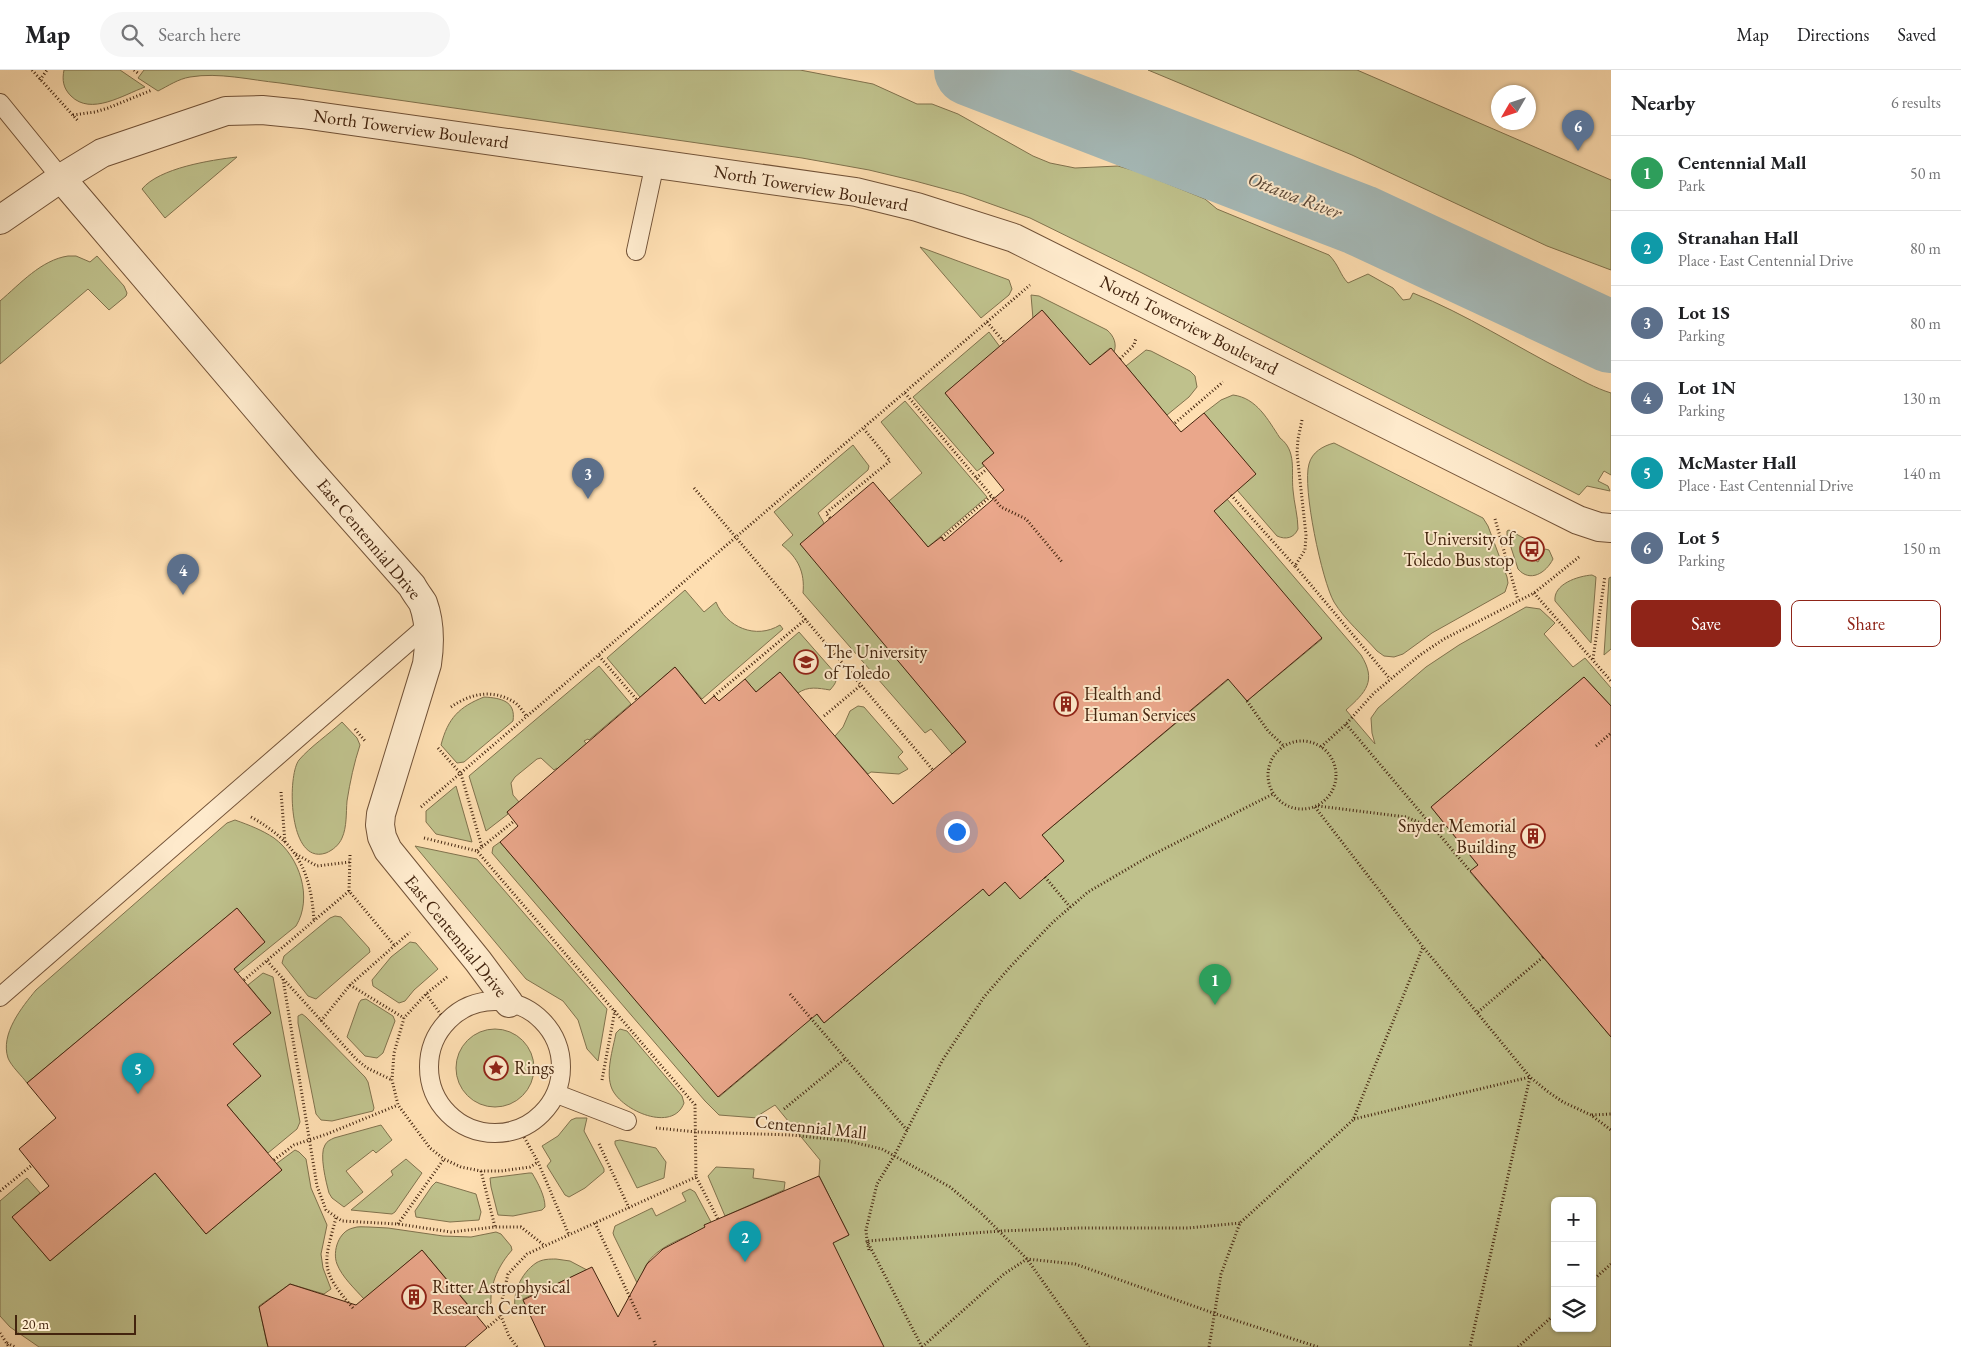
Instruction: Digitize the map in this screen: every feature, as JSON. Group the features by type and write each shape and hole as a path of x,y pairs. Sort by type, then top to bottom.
{"street":[{"name":"North Towerview Boulevard","path":"0,220 61,178 102,153 226,111 262,110 302,114 856,192 917,207 1014,238 1578,520 1600,527 1611,528"},
{"name":"East Centennial Drive","path":"61,178 306,466 412,586 423,603 428,625 429,648 424,677 381,814 382,837 402,868 478,961 509,1003"}],"lane":[{"path":"0,103 61,178"},
{"path":"636,251 655,163"},
{"path":"0,996 428,625"},
{"path":"486,1002 509,1003 527,1009 543,1021 554,1037 560,1056 561,1075 557,1094 544,1113 525,1127 504,1133 480,1132 460,1123 443,1108 432,1087 429,1064 434,1042 446,1023 464,1009 486,1002"},
{"path":"557,1094 627,1121"}],"path":[{"path":"32,70 79,122"},
{"path":"40,80 47,70"},
{"path":"134,70 139,74"},
{"path":"72,115 102,110 152,90"},
{"path":"416,810 599,656 1032,283"},
{"path":"987,322 1005,343"},
{"path":"1120,359 1134,345 1137,337"},
{"path":"1175,423 1224,382"},
{"path":"905,393 1001,507 1026,519 1062,562"},
{"path":"1295,566 1305,550 1306,535 1297,454 1302,420"},
{"path":"830,518 826,513 890,461 864,429"},
{"path":"976,478 987,469"},
{"path":"694,488 933,770"},
{"path":"942,538 992,496"},
{"path":"1231,496 1295,566 1390,679"},
{"path":"1494,516 1518,600"},
{"path":"1321,747 1346,724 1374,693 1420,655 1444,639 1534,592 1580,557"},
{"path":"1593,660 1605,576"},
{"path":"1534,592 1611,680"},
{"path":"714,696 806,619"},
{"path":"599,656 637,700"},
{"path":"824,716 861,685"},
{"path":"446,710 460,700 476,694 494,693 516,703 527,717"},
{"path":"1247,701 1268,731 1284,746"},
{"path":"1346,724 1470,871"},
{"path":"1596,746 1611,733"},
{"path":"1316,806 1324,802 1331,794 1335,784 1336,773 1334,763 1321,747 1302,741 1293,742 1284,746 1276,753 1270,762 1268,773 1269,784 1273,794 1287,806 1296,809 1316,806 1406,817 1418,820 1433,828"},
{"path":"432,742 461,774 482,847"},
{"path":"278,754 285,843"},
{"path":"869,1250 866,1230 877,1184 894,1156 942,1061 984,997 1033,942 1088,892 1121,872 1273,794"},
{"path":"220,804 262,823 295,854 304,866 309,882 314,921"},
{"path":"1316,806 1423,947 1530,1077 1563,1102 1591,1115 1611,1130"},
{"path":"477,851 514,821"},
{"path":"419,837 477,851 695,1105 697,1132 696,1177 718,1219"},
{"path":"295,854 317,866 350,862"},
{"path":"1045,877 1070,907"},
{"path":"244,980 349,891 394,945"},
{"path":"321,1020 350,985 412,930"},
{"path":"1209,1347 1216,1314 1221,1274 1240,1223 1353,1120 1423,947"},
{"path":"1478,1012 1543,957"},
{"path":"267,961 356,1059 367,1068 392,1080"},
{"path":"449,975 426,994 404,1018 394,1053 392,1080 398,1105 430,1148 444,1159 461,1167 501,1171 530,1167 538,1162"},
{"path":"284,979 317,1186 326,1210 342,1221 398,1224 451,1232 495,1227 521,1228 545,1246"},
{"path":"350,985 404,1018"},
{"path":"426,994 446,1023"},
{"path":"790,994 907,1130"},
{"path":"784,1109 845,1059"},
{"path":"1353,1120 1530,1077"},
{"path":"1470,1347 1530,1077"},
{"path":"274,1160 294,1145 327,1134 398,1105"},
{"path":"1591,1115 1611,1114"},
{"name":"Centennial Mall","path":"627,1121 647,1127 697,1132 792,1135 848,1141 882,1149 950,1186 1001,1231 1027,1259 1089,1347"},
{"path":"519,1128 538,1162 569,1235"},
{"path":"398,1224 444,1159"},
{"path":"0,1191 32,1165"},
{"path":"481,1170 495,1227"},
{"path":"517,1347 509,1336 501,1316 503,1289 508,1274 527,1254 696,1177"},
{"path":"336,1218 327,1252 326,1265 329,1278 353,1308"},
{"path":"595,1223 641,1321"},
{"path":"868,1241 1001,1231 1080,1228 1188,1228 1240,1223"},
{"path":"868,1241 922,1347 1004,1274 1027,1259 1075,1264 1216,1314 1318,1347"},
{"path":"1596,1277 1611,1264"},
{"path":"488,1327 501,1316"},
{"path":"1518,1347 1551,1318"},
{"path":"0,1334 9,1347"},
{"path":"654,1341 656,1347"},
{"path":"7,1342 16,1347"}],"green space":[{"path":"64,70 120,70 145,87 107,102 88,104 79,102 68,93 64,84"},
{"path":"144,70 800,70 873,84 917,104 932,104 958,114 1033,156 1050,163 1075,168 1118,166 1139,172 1205,199 1217,209 1329,255 1348,283 1368,274 1393,288 1403,300 1410,299 1413,293 1433,301 1583,381 1611,393 1611,475 1604,471 1598,481 1608,486 1610,491 1587,486 1579,495 1030,218 963,194 869,170 802,158 235,77 212,75 190,77 177,81 158,91 138,78"},
{"path":"1148,70 1357,70 1491,128 1491,130 1496,130 1611,180 1611,270 1547,246 1352,155"},
{"path":"237,157 165,218 142,189 150,182 173,170 214,160"},
{"path":"920,247 1009,280 1012,289 1009,295 981,318"},
{"path":"68,256 76,256 90,262 97,256 124,286 127,293 126,296 109,310 88,289 0,364 0,301 23,280 49,262"},
{"path":"1031,295 1039,296 1107,330 1114,340 1114,352 1110,348 1090,365 1043,311 1033,319"},
{"path":"989,332 1000,347 945,393 994,453 982,463 984,466 977,471 913,397"},
{"path":"1146,350 1190,371 1195,376 1197,387 1189,397 1167,415 1126,366"},
{"path":"1233,395 1249,400 1255,405 1289,449 1292,462 1293,490 1298,529 1289,537 1277,536 1237,490 1255,474 1204,413 1221,400"},
{"path":"905,401 987,497 928,547 889,501 922,473 881,422"},
{"path":"1334,443 1483,518 1488,526 1507,577 1508,583 1505,592 1432,633 1403,654 1394,657 1384,656 1377,651 1338,609 1334,602 1324,575 1314,534 1308,492 1309,464 1310,460 1319,450"},
{"path":"853,445 869,466 868,470 818,513 824,523 801,544 966,742 952,754 931,729 925,733 803,593 803,578 799,566 782,545 793,535 774,512"},
{"path":"1227,499 1361,655 1366,664 1369,679 1364,692 1346,710 1375,744 1371,718 1378,708 1426,667 1459,645 1526,607 1540,609 1555,623 1544,634 1573,667 1585,658 1611,688 1611,706 1584,677 1431,807 1478,865 1470,872 1611,1037 1611,1347 872,1347 832,1243 849,1235 819,1176 820,1160 775,1105 759,1115 758,1118 719,1115 492,853 493,847 500,842 719,1097 787,1040 762,1010 796,989 824,1023 983,889 989,896 1005,882 1020,898 1064,861 1042,835 1229,679 1247,701 1322,639 1213,511"},
{"path":"1509,530 1527,540 1521,552 1538,562 1545,549 1549,550 1553,559 1542,572 1533,576 1523,573 1518,569 1507,535"},
{"path":"1592,575 1596,577 1591,643 1555,601 1555,595 1568,582"},
{"path":"1611,577 1611,649 1604,655 1609,578"},
{"path":"685,590 704,612 716,602 727,618 743,628 761,631 780,625 783,629 702,699 675,667 640,697 607,658"},
{"path":"799,632 835,673 836,680 833,686 830,690 809,688 798,693 780,672 756,692 745,679"},
{"path":"599,666 631,704 589,740 584,741 597,756 560,772 557,768 554,770 541,758 537,759 515,777 511,783 513,795 519,802 507,812 508,814 486,831 469,776"},
{"path":"484,697 496,698 510,705 513,721 464,762 457,763 441,745 447,728 461,709"},
{"path":"858,706 864,707 903,752 898,757 908,769 899,774 871,772 868,774 835,736 843,727 850,711"},
{"path":"342,722 357,738 360,745 349,787 344,834 341,841 333,849 326,853 313,853 304,846 294,817 292,799 295,769 303,755"},
{"path":"456,786 472,842 436,834 426,822 426,811"},
{"path":"235,820 274,838 291,856 297,867 303,891 301,915 296,926 238,973 234,969 265,942 237,908 27,1083 9,1061 6,1049 7,1040 14,1021 30,997 227,823"},
{"path":"415,846 477,859 607,1009 598,1061 587,1049 578,1020 563,1001 526,979"},
{"path":"335,916 341,917 369,948 370,952 316,999 308,996 282,963 284,956 330,918"},
{"path":"410,942 416,943 438,969 414,990 405,1001 399,1003 373,986 372,980 391,957"},
{"path":"263,973 273,977 300,1122 297,1129 268,1153 227,1105 261,1076 233,1044 271,1013 248,985"},
{"path":"366,999 393,1016 395,1021 383,1053 377,1058 365,1056 347,1037 359,1003 361,1000"},
{"path":"302,1014 365,1077 368,1082 373,1111 332,1121 321,1120 316,1114 298,1023 298,1016"},
{"path":"495,1029 510,1032 527,1046 531,1053 534,1068 531,1083 517,1100 510,1104 495,1107 480,1104 463,1090 459,1083 456,1068 459,1053 473,1036 480,1032"},
{"path":"620,1029 627,1031 682,1096 684,1103 678,1112 670,1117 648,1116 626,1105 612,1089 609,1068 616,1033"},
{"path":"587,1118 584,1131 604,1172 585,1188 569,1197 565,1195 547,1166 551,1161 542,1146 558,1136 571,1120"},
{"path":"381,1125 392,1140 376,1153 373,1150 346,1171 363,1192 344,1207 332,1198 329,1193 323,1161 323,1149 334,1138"},
{"path":"620,1140 656,1148 666,1162 664,1178 637,1188 615,1144 615,1141"},
{"path":"295,1150 306,1159 311,1188 327,1225 321,1254 323,1268 331,1289 324,1294 290,1284 259,1306 267,1344 277,1347 39,1347 10,1327 0,1316 0,1201 27,1178 40,1193 12,1217 50,1261 155,1173 206,1234 282,1170 276,1164"},
{"path":"406,1159 422,1173 395,1212 392,1214 351,1210 393,1175 391,1171"},
{"path":"716,1167 754,1169 753,1178 785,1182 784,1190 725,1216 708,1176"},
{"path":"532,1173 544,1198 545,1207 542,1210 513,1216 498,1215 490,1178"},
{"path":"436,1182 476,1194 481,1212 479,1220 450,1222 416,1217 415,1211"},
{"path":"690,1189 695,1192 711,1222 705,1226 706,1228 670,1244 653,1256 643,1272 641,1291 614,1236 615,1226 652,1208 656,1216 686,1201 682,1193"},
{"path":"355,1227 388,1228 443,1236 471,1237 496,1232 501,1234 512,1250 496,1275 492,1288 491,1303 477,1315 422,1250 364,1299 342,1274 337,1264 335,1253 338,1242 344,1233"},
{"path":"556,1259 570,1261 587,1270 523,1299 526,1307 516,1312 516,1292 526,1272 538,1262"}],"building":[{"name":"Health and Human Services","path":"1042,310 1090,365 1111,348 1181,432 1204,413 1256,474 1214,511 1322,638 1247,701 1228,679 1042,835 1064,861 1020,899 1005,882 989,896 983,889 824,1023 817,1014 718,1097 500,842 518,826 507,812 675,667 705,704 714,696 719,701 745,679 756,692 780,672 893,804 966,742 800,544 873,482 928,547 941,537 944,541 1004,490 982,463 994,453 945,393"},
{"name":"Snyder Memorial Building","path":"1584,677 1611,706 1611,1037 1470,871 1478,865 1431,807"},
{"path":"237,908 265,942 234,969 271,1013 233,1044 261,1076 227,1105 282,1170 206,1234 155,1173 50,1261 12,1217 49,1186 19,1149 56,1118 27,1083"},
{"path":"819,1176 849,1235 833,1243 884,1347 545,1347 523,1300 592,1267 618,1317 647,1264 663,1249 705,1227 704,1225"},
{"name":"Ritter Astrophysical Research Center","path":"422,1250 487,1328 465,1347 268,1347 259,1307 290,1284 356,1305"}],"waterway":[{"name":"Ottawa River","path":"970,70 1360,220 1611,337"}],"place":[{"name":"Lot 5","path":"1578,151"},
{"name":"Lot 1S","path":"588,499"},
{"name":"University of Toledo Bus stop","path":"1532,549"},
{"name":"Lot 1N","path":"183,595"},
{"name":"The University of Toledo","path":"806,662"},
{"name":"Health and Human Services","path":"1066,704"},
{"name":"Snyder Memorial Building","path":"1533,836"},
{"name":"Centennial Mall","path":"1215,1005"},
{"name":"Rings","path":"496,1068"},
{"name":"McMaster Hall","path":"138,1094"},
{"name":"Stranahan Hall","path":"745,1262"},
{"name":"Ritter Astrophysical Research Center","path":"414,1297"}]}
